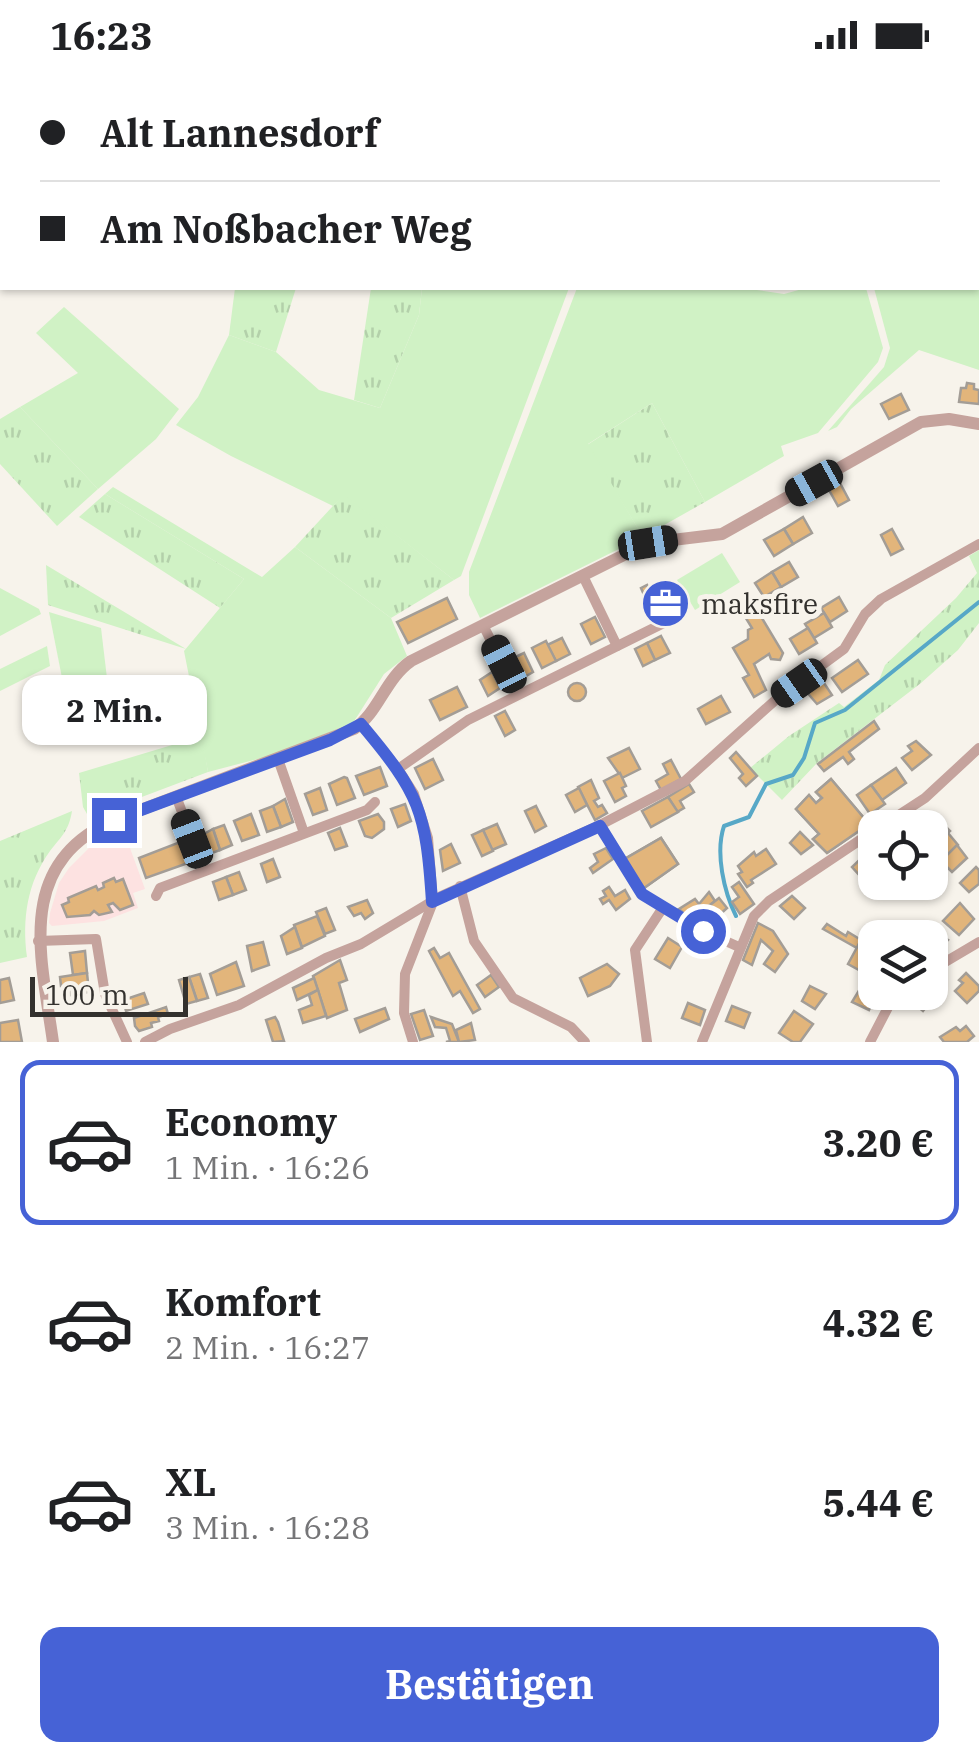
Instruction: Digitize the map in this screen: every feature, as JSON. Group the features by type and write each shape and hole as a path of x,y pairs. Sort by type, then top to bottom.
{"street":[{"path":"53,1042 38,942 40,910 49,882 79,840 114,820 343,735 361,724 400,669 648,543 722,534 921,422 979,424"},
{"path":"144,1042 239,1005 326,958 361,944 460,886 600,826 697,772 780,696 844,649 865,614 881,599 979,544"},
{"path":"583,576 617,646"},
{"path":"398,769 468,720 682,614"},
{"path":"483,625 518,694"},
{"path":"361,724 414,794 428,838 432,902 404,974 404,1013 412,1042"},
{"path":"906,810 979,748"},
{"path":"278,759 304,834"},
{"path":"176,796 204,871"},
{"path":"156,896 160,888 366,810 374,802"},
{"path":"600,826 642,894 662,909 739,947"},
{"path":"702,1042 754,916 769,901 858,842"},
{"path":"460,886 474,940 513,998 571,1028 585,1042"},
{"path":"647,1042 635,950 662,909"},
{"path":"38,942 96,939 104,994 127,1042"},
{"path":"948,960 979,942"},
{"path":"870,1042 887,1010"}],"shaded area":[{"path":"123,829 145,889 133,893 138,908 104,921 52,926 50,913 59,883 69,868 91,846"}],"green space":[{"path":"235,290 295,290 276,352 229,335"},
{"path":"371,290 422,290 419,315 380,408 354,400"},
{"path":"422,290 568,290 461,576 454,580 344,495 333,506 176,425 198,397 229,335 276,352 319,390 380,408 419,315"},
{"path":"576,290 757,290 784,294 799,290 867,290 883,348 878,362 818,433 781,446 784,456 705,502 652,403 588,444 643,537 480,618 469,595 469,572"},
{"path":"875,290 979,290 979,370 919,350 828,431 884,367 890,348"},
{"path":"64,307 179,409 156,439 98,489 20,407 78,373 36,333"},
{"path":"652,403 705,502 643,537 587,445"},
{"path":"20,407 98,489 57,526 0,464 0,419"},
{"path":"113,487 262,577 295,547 391,618 407,656 384,674 353,723 269,756 208,772 184,651 244,579 105,494"},
{"path":"105,494 244,579 220,608 79,517"},
{"path":"344,494 454,580 391,618 295,547"},
{"path":"979,550 979,623 958,650 817,763 782,800 750,768 789,736 839,703 844,707 879,680 885,665 977,573 969,556"},
{"path":"722,553 740,582 695,610 677,580"},
{"path":"46,565 186,649 48,605"},
{"path":"0,588 39,609 41,614 0,636"},
{"path":"49,612 101,628 109,695 68,708"},
{"path":"47,646 50,666 0,691 0,669"},
{"path":"202,736 208,772 94,815 87,814 79,773"},
{"path":"72,811 67,828 42,863 31,889 25,929 27,957 0,963 0,841"}],"building":[{"path":"967,383 979,390 979,404 959,402 961,388 966,388"},
{"path":"901,394 909,410 889,419 881,404"},
{"path":"840,483 849,500 838,506 829,490"},
{"path":"803,517 812,533 793,544 784,529"},
{"path":"784,529 793,544 774,556 764,540"},
{"path":"892,529 903,549 891,555 881,535"},
{"path":"789,562 798,577 781,587 772,572"},
{"path":"772,572 781,587 764,597 755,583"},
{"path":"663,583 675,602 663,607 653,587"},
{"path":"647,585 649,590 653,587 663,607 652,613 641,588"},
{"path":"839,597 847,611 830,622 821,608"},
{"path":"447,598 457,619 408,643 397,622"},
{"path":"752,608 783,653 780,660 771,659 769,654 754,664 766,690 754,697 743,678 749,675 733,648 748,639 748,630 752,628 744,615"},
{"path":"824,613 832,627 814,638 805,624"},
{"path":"595,617 605,637 591,644 581,624"},
{"path":"808,628 817,643 799,654 790,639"},
{"path":"661,636 670,653 655,660 647,643"},
{"path":"562,638 570,654 556,661 547,645"},
{"path":"546,641 556,661 542,668 532,648"},
{"path":"647,643 655,660 643,666 635,649"},
{"path":"524,653 533,672 521,679 511,659"},
{"path":"858,660 868,674 842,692 832,678"},
{"path":"492,672 500,688 488,696 480,680"},
{"path":"820,677 832,695 817,704 804,689"},
{"path":"577,683 584,685 584,699 577,701 570,699 568,692 570,685"},
{"path":"457,687 467,707 440,720 430,700"},
{"path":"721,696 730,712 706,724 698,709"},
{"path":"505,711 515,730 505,736 495,716"},
{"path":"874,721 879,729 849,752 854,759 848,764 843,757 824,771 818,764"},
{"path":"916,741 931,755 912,770 902,758 912,751 908,746"},
{"path":"629,748 640,769 622,778 608,758"},
{"path":"736,752 757,776 746,786 739,778 743,774 730,758"},
{"path":"433,759 443,780 425,789 415,768"},
{"path":"671,760 681,779 661,790 656,781 668,774 663,764"},
{"path":"380,767 387,786 364,795 356,776"},
{"path":"896,768 906,783 882,800 871,785"},
{"path":"620,773 626,796 615,802 604,781"},
{"path":"344,777 355,798 337,805 329,784"},
{"path":"831,779 858,811 858,832 827,853 813,839 819,834 796,809 809,795 816,803 822,798 816,792"},
{"path":"831,779 858,811 858,832 827,853 813,839 819,834 796,809 809,795 816,803 822,798 816,792"},
{"path":"591,780 599,798 594,801 607,813 595,820 578,787"},
{"path":"689,784 694,792 680,801 684,808 677,812 668,797"},
{"path":"871,785 885,804 867,810 857,795"},
{"path":"320,788 327,810 313,815 305,794"},
{"path":"579,788 587,805 575,812 566,795"},
{"path":"668,797 678,812 651,827 642,811"},
{"path":"285,799 293,822 281,827 273,806"},
{"path":"405,804 411,821 398,827 391,809"},
{"path":"273,806 281,827 267,832 260,811"},
{"path":"536,806 546,826 535,832 525,811"},
{"path":"251,814 259,835 242,841 234,821"},
{"path":"378,814 384,829 372,838 365,836 359,821"},
{"path":"497,824 506,844 492,850 483,830"},
{"path":"224,825 232,845 220,850 213,829"},
{"path":"340,828 347,846 335,850 328,833"},
{"path":"213,829 220,850 207,855 200,836"},
{"path":"483,830 493,851 482,856 472,835"},
{"path":"800,832 813,845 801,854 790,843"},
{"path":"948,833 958,845 948,855"},
{"path":"661,838 678,864 644,888 623,860","holes":["656,851 664,864 646,876 639,861"]},
{"path":"661,838 678,864 644,888 623,860"},
{"path":"180,842 188,863 146,878 139,858"},
{"path":"451,844 460,863 443,871 440,850"},
{"path":"957,845 967,858 952,872 948,868 948,854"},
{"path":"606,848 613,859 593,873 590,868 598,862 594,854"},
{"path":"766,849 776,864 747,887 738,874 742,872 738,866 754,852 756,856"},
{"path":"273,859 280,877 267,882 261,864"},
{"path":"976,867 979,884 969,892 960,883"},
{"path":"239,872 246,890 233,895 226,877"},
{"path":"226,877 233,895 219,900 213,882"},
{"path":"114,878 116,882 123,879 133,905 120,910 113,903 108,905 112,912 67,917 62,905 69,902 68,898 96,886 98,890"},
{"path":"739,882 754,904 740,914 732,902 739,897 732,887"},
{"path":"609,887 615,896 625,890 630,899 616,910 609,900 603,904 600,899"},
{"path":"709,892 715,901 691,920 679,909 695,899 699,904"},
{"path":"792,896 805,908 794,919 780,906"},
{"path":"719,898 727,908 706,927 696,916"},
{"path":"367,900 373,913 365,919 361,913 354,916 348,907"},
{"path":"960,903 974,919 959,935 944,920"},
{"path":"326,908 335,930 325,934 316,912"},
{"path":"317,916 325,936 302,947 294,925"},
{"path":"758,923 773,931 788,954 775,972 764,964 773,951 761,940 752,965 743,960"},
{"path":"827,924 846,936 848,932 858,938 857,948 823,929"},
{"path":"295,927 302,948 287,954 281,936"},
{"path":"668,938 682,947 670,968 655,959"},
{"path":"263,942 269,965 252,971 247,946"},
{"path":"858,946 858,970 848,964"},
{"path":"434,948 440,958 449,953 480,1009 473,1013 460,991 453,996 429,951"},
{"path":"85,951 87,973 73,975 70,953"},
{"path":"340,960 347,980 339,983 347,1010 327,1018 313,976"},
{"path":"236,962 244,986 217,995 210,974"},
{"path":"607,964 619,974 610,986 588,996 580,978"},
{"path":"87,973 89,992 71,995 70,985 61,986 60,977"},
{"path":"966,973 979,986 967,1003 955,991"},
{"path":"200,974 208,998 197,1001 189,977"},
{"path":"491,975 499,987 485,997 477,985"},
{"path":"189,977 197,1001 186,1004 179,980"},
{"path":"9,978 14,1000 0,1003 0,980"},
{"path":"314,978 318,990 297,1000 293,988"},
{"path":"810,986 826,994 815,1009 802,1001"},
{"path":"318,990 326,1016 303,1023 299,1010 312,1005 309,995"},
{"path":"144,993 148,1004 126,1011 123,1000"},
{"path":"688,1003 705,1010 700,1025 682,1018"},
{"path":"732,1006 750,1013 744,1028 726,1021"},
{"path":"166,1007 168,1014 158,1017 152,1027 139,1031 135,1026 134,1018"},
{"path":"385,1008 389,1019 360,1032 355,1019"},
{"path":"424,1010 433,1036 420,1040 411,1014"},
{"path":"794,1011 813,1024 800,1042 779,1033"},
{"path":"275,1017 284,1041 273,1042 266,1020"},
{"path":"431,1017 452,1024 459,1042 446,1042 450,1041 446,1028 435,1027"},
{"path":"18,1020 22,1042 0,1042 0,1023"},
{"path":"471,1023 475,1040 459,1042 456,1030"},
{"path":"966,1026 974,1036 967,1042 944,1042 940,1037 956,1027 960,1031"}],"waterway":[{"path":"736,916 722,872 720,848 724,826 749,817 766,784 793,775 804,758 815,723 845,710 979,602"}],"place":[{"name":"maksfire","path":"666,604"}],"route":[{"path":"114,820 343,735 361,724 414,794 428,838 432,902 460,886 600,826 642,894 703,931"}]}
